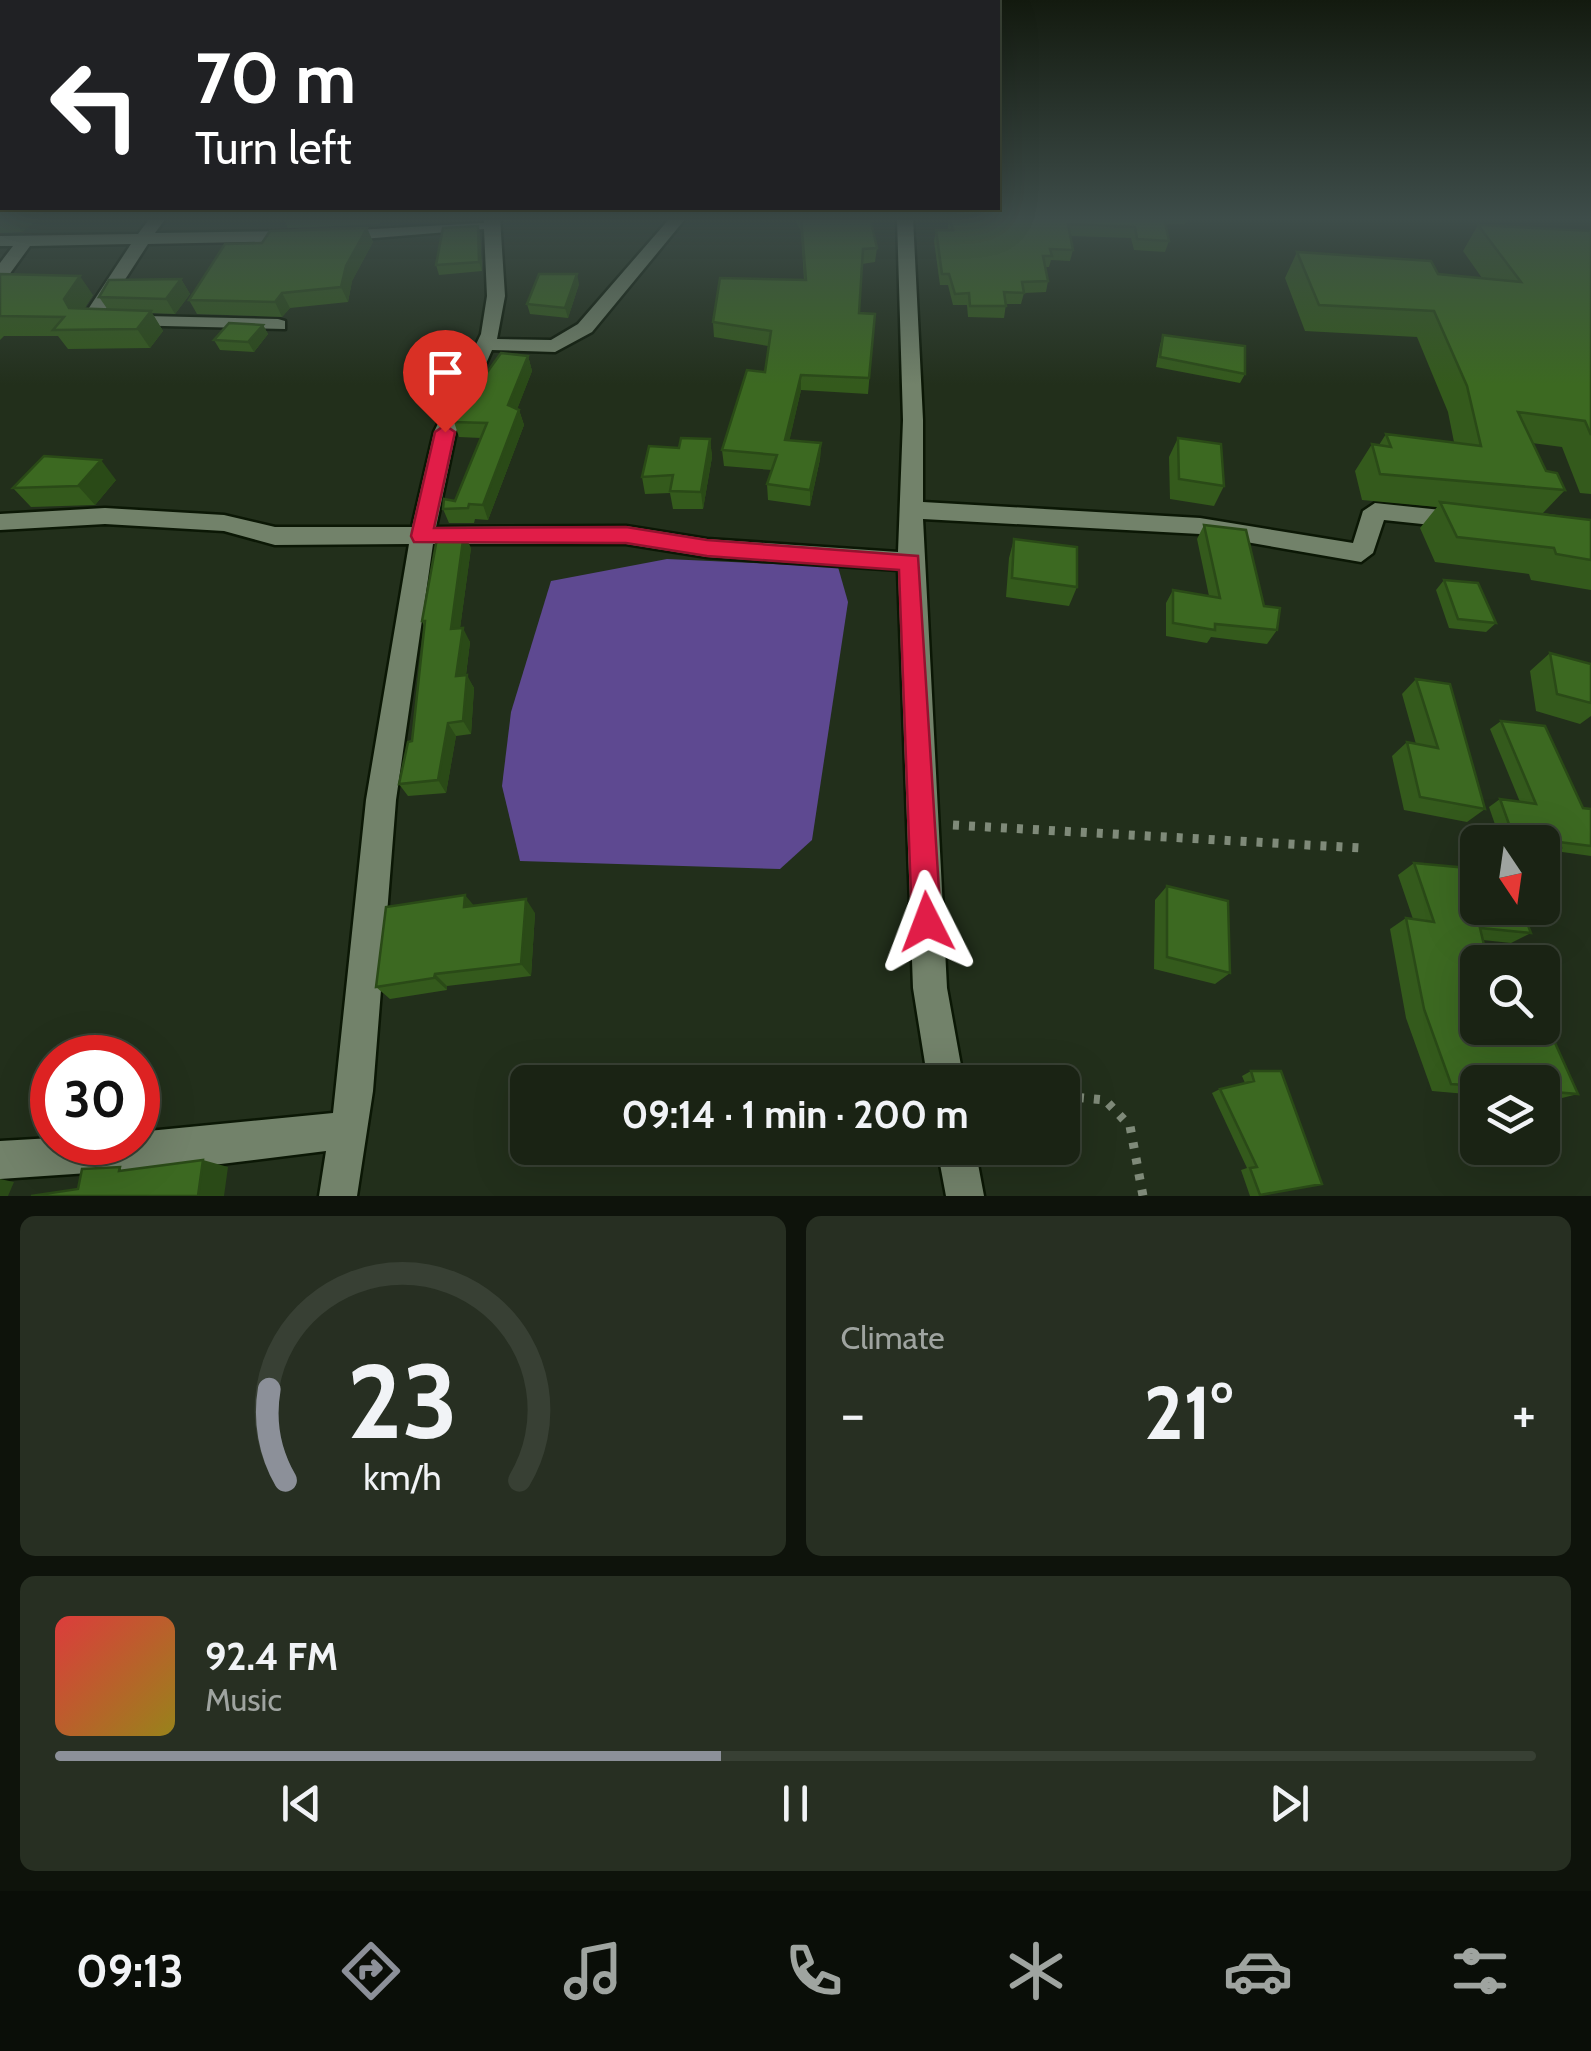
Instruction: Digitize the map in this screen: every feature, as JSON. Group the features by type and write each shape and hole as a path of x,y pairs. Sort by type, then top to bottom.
{"street":[{"path":"119,274 90,320 278,325"},
{"path":"338,1196 349,1130 382,800 422,536 445,432 488,344 496,296 495,274"},
{"path":"488,344 554,346 585,328 631,274"},
{"path":"907,274 913,420 910,562 930,988 943,1065"},
{"path":"912,510 1200,526 1361,553 1376,512 1487,523"},
{"path":"0,522 105,516 224,523 275,536 626,535 707,548 910,562"},
{"path":"0,1160 220,1145 349,1130"},
{"path":"959,1165 964,1196"}],"path":[{"path":"922,823 1361,848"},
{"path":"1080,1098 1105,1100 1130,1126 1143,1196"}],"shaded area":[{"path":"667,559 838,567 848,602 812,840 780,869 520,861 502,786 511,712 551,581"}],"building":[{"path":"0,274 80,276 64,299 69,308 151,311 137,329 53,330 64,317 0,316"},
{"path":"206,274 344,274 341,287 282,293 275,302 189,300"},
{"path":"539,274 577,274 565,308 527,304"},
{"path":"806,274 861,274 859,313 875,314 869,378 801,375 785,440 821,443 810,490 767,484 777,455 722,450 747,370 765,372 771,331 713,322 720,278 806,280"},
{"path":"942,274 1047,274 1048,281 1022,282 1024,293 1004,292 1006,306 970,306 969,293 955,294 949,274"},
{"path":"1306,274 1438,274 1521,282 1515,274 1591,274 1591,435 1585,421 1518,412 1546,471 1557,473 1565,490 1380,474 1372,444 1391,447 1386,434 1481,446 1467,386 1434,311 1319,305"},
{"path":"181,279 166,299 99,297 109,280"},
{"path":"229,323 263,325 248,342 214,340"},
{"path":"1163,335 1245,346 1245,374 1160,357"},
{"path":"501,353 528,356 508,405 519,410 483,505 443,509 444,499 455,501 487,423 454,422 469,389 475,389"},
{"path":"681,438 710,439 701,492 670,491 673,475 642,477 649,446 679,448"},
{"path":"1178,438 1221,444 1224,486 1179,479"},
{"path":"44,456 101,460 78,486 13,488"},
{"path":"1440,502 1591,520 1591,560 1556,554 1554,548 1457,537"},
{"path":"1204,525 1246,530 1264,606 1280,608 1277,630 1215,624 1215,630 1173,623 1173,590 1220,598"},
{"path":"438,533 464,533 451,629 463,628 456,676 467,675 463,721 448,723 438,780 399,784 408,742 412,741 422,621"},
{"path":"1014,539 1077,547 1077,587 1012,578"},
{"path":"1444,580 1478,583 1496,623 1458,619"},
{"path":"1550,653 1591,664 1591,703 1557,694"},
{"path":"1416,679 1450,684 1485,809 1420,797 1407,742 1438,748"},
{"path":"1501,721 1545,726 1583,808 1591,809 1591,846 1560,842 1560,825 1509,825 1500,799 1536,804"},
{"path":"1414,863 1460,867 1460,925 1528,925 1531,933 1480,928 1484,945 1460,945 1460,1045 1556,1045 1578,1094 1560,1092 1560,1065 1460,1065 1460,1085 1451,1084 1424,1009 1406,918 1434,922"},
{"path":"1167,886 1228,901 1230,973 1167,957"},
{"path":"465,895 464,907 526,899 521,964 435,974 434,978 376,987 386,907"},
{"path":"1251,1071 1281,1071 1322,1184 1260,1195 1250,1168 1257,1167 1220,1089 1254,1081"},
{"path":"203,1160 198,1196 31,1196 78,1189 82,1169 120,1167 119,1171"}],"route":[{"path":"445,432 422,536 626,535 707,548 910,562 927,922"}]}
